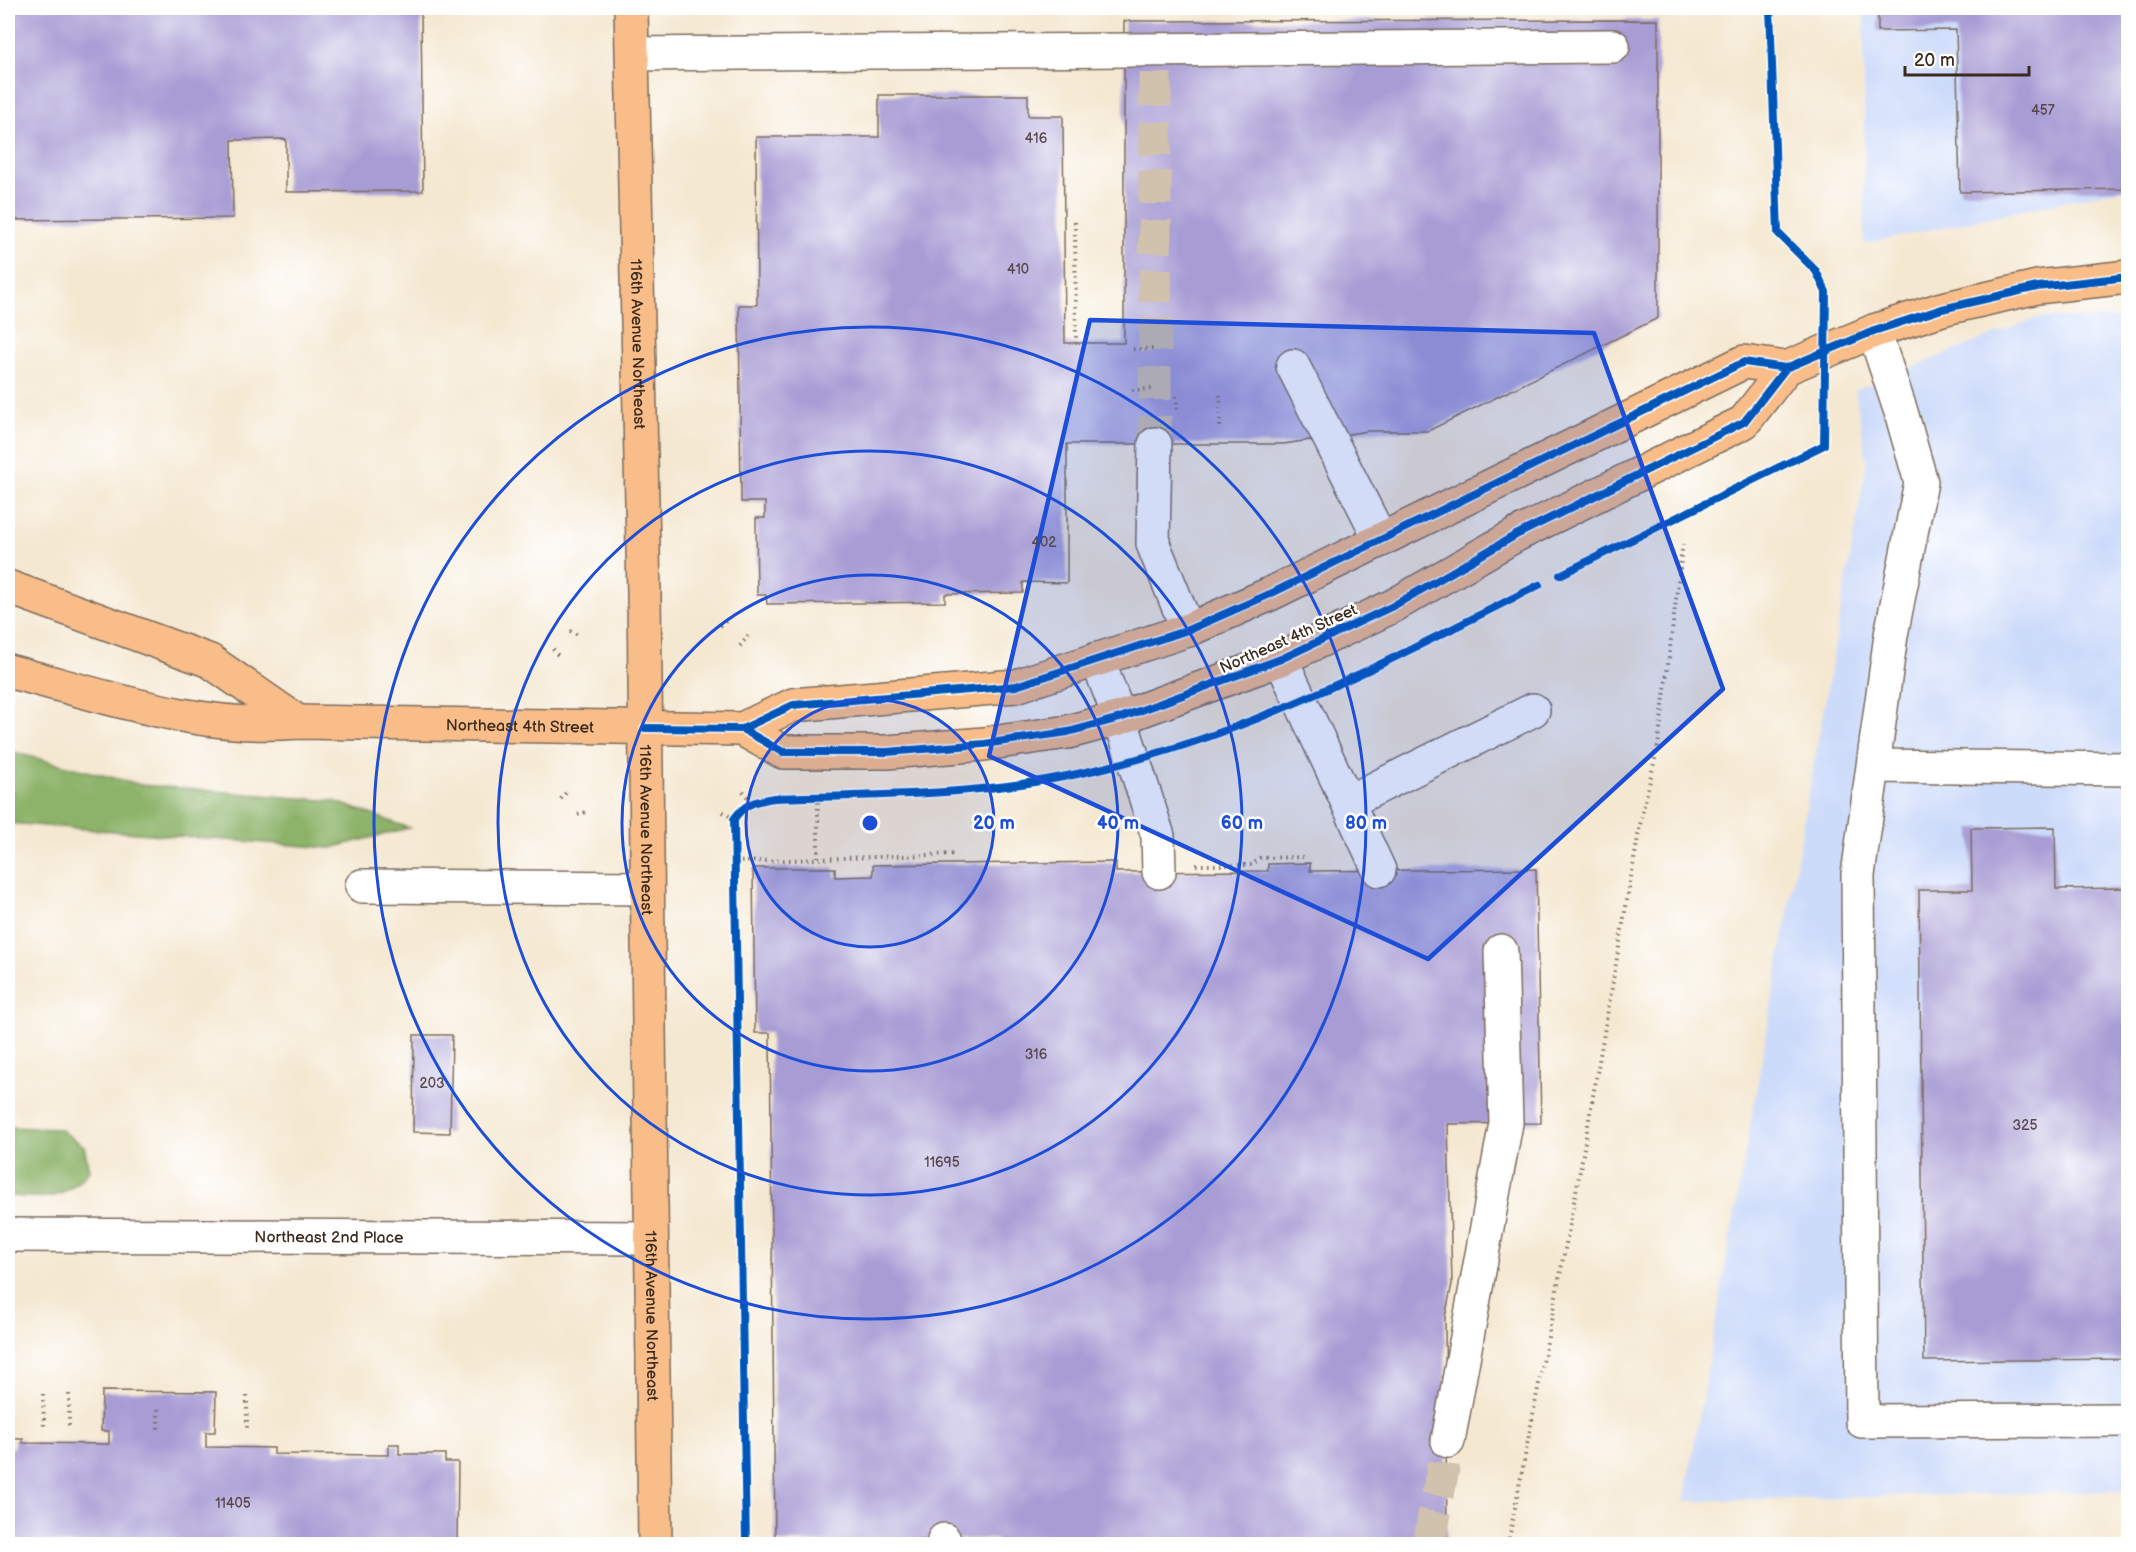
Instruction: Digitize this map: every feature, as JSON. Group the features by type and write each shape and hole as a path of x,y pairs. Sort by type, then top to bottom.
{"main road":[{"name":"116th Avenue Northeast","path":"631,8 645,728 655,1545"},
{"name":"Northeast 4th Street","path":"742,729 783,752 887,752 984,744 1068,732 1120,718 1281,659 1393,606 1516,535 1744,422 1786,368 1874,331 1942,309 2037,287 2128,277"},
{"name":"Northeast 4th Street","path":"8,671 187,717 269,725 298,722 742,729 793,705 1016,686 1188,630 1270,594 1744,363 1786,368"},
{"path":"8,587 210,662 298,722"}],"street":[{"path":"633,54 1155,62 1613,46"},
{"path":"1874,331 1921,482 1891,635 1858,875 1862,1421 2128,1420"},
{"path":"1293,366 1381,540"},
{"path":"1155,444 1153,544 1188,630"},
{"path":"1096,659 1120,718 1158,836 1158,872"},
{"path":"1281,659 1379,870"},
{"path":"1348,802 1533,710"},
{"path":"1874,766 2128,769"},
{"path":"362,886 647,888"},
{"path":"1448,1441 1506,1123 1501,951"},
{"name":"Northeast 2nd Place","path":"8,1235 650,1238"}],"path":[{"path":"1075,222 1076,343"},
{"path":"1133,349 1153,349"},
{"path":"1132,390 1153,389"},
{"path":"1220,395 1220,428"},
{"path":"1508,1545 1580,1171 1642,814 1658,746 1683,542"},
{"path":"720,626 730,618"},
{"path":"570,631 578,635"},
{"path":"740,646 748,636"},
{"path":"553,649 559,657"},
{"path":"561,799 568,790"},
{"path":"742,791 751,802"},
{"path":"818,796 818,857"},
{"path":"578,815 586,812"},
{"path":"723,812 734,819"},
{"path":"735,862 818,857 955,854"},
{"path":"1192,865 1252,865 1260,858 1303,857"},
{"path":"43,1394 44,1428"},
{"path":"69,1394 69,1428"},
{"path":"247,1396 247,1430"},
{"path":"158,1409 158,1432"}],"highlighted area":[{"path":"1090,320 1594,333 1723,689 1428,959 989,756"}],"shaded area":[{"path":"1864,8 2128,8 2128,188 1864,244"},
{"path":"2036,318 2128,318 2128,1491 1684,1501 1867,462 1855,390"}],"green space":[{"path":"8,751 142,785 334,801 409,828 331,848 8,823"},
{"path":"8,1127 59,1129 84,1146 89,1171 61,1194 44,1197 8,1196"}],"building":[{"path":"8,8 421,8 423,191 286,192 286,139 232,140 233,218 8,220"},
{"path":"1878,8 2128,8 2128,189 1960,192 1956,30 1878,31"},
{"path":"1658,20 1658,318 1428,431 1368,431 1284,444 1067,444 1067,583 1023,582 1023,593 945,594 945,602 767,604 766,595 757,595 756,518 765,518 765,502 741,502 739,305 757,305 756,137 879,137 879,95 1028,95 1028,116 1063,116 1065,343 1124,343 1124,21"},
{"path":"2055,827 2056,889 2128,888 2128,1359 1924,1361 1919,890 1972,890 1971,828"},
{"path":"1116,862 1116,872 1268,871 1268,864 1310,863 1310,871 1536,869 1541,1123 1448,1124 1452,1284 1445,1317 1447,1544 997,1544 997,1539 911,1540 911,1544 775,1542 770,1033 755,1033 753,868 835,868 835,877 873,876 873,865"},
{"path":"414,1035 452,1035 450,1133 413,1132"},
{"path":"102,1391 216,1392 215,1432 206,1432 206,1447 274,1448 274,1454 389,1455 389,1444 399,1444 399,1454 445,1454 445,1462 458,1462 457,1544 8,1544 8,1448 14,1448 14,1439 23,1439 23,1443 109,1444 109,1431 101,1431"}],"tunnel":[{"path":"1155,73 1155,444"},
{"path":"1429,1544 1448,1441"}],"cycle path":[{"path":"1560,575 1824,445 1826,292 1816,271 1778,233 1770,8"},
{"path":"645,728 742,729 793,705 1016,686 1188,630 1270,594 1744,362 1786,368 1874,331 1942,309 2037,287 2128,277"},
{"path":"742,729 783,752 887,752 984,744 1068,732 1120,718 1281,659 1393,606 1516,535 1744,422 1786,368"},
{"path":"746,1544 734,819 742,809 762,800 774,798 888,795 1002,787 1077,774 1138,759 1197,741 1314,695 1539,585"}]}
